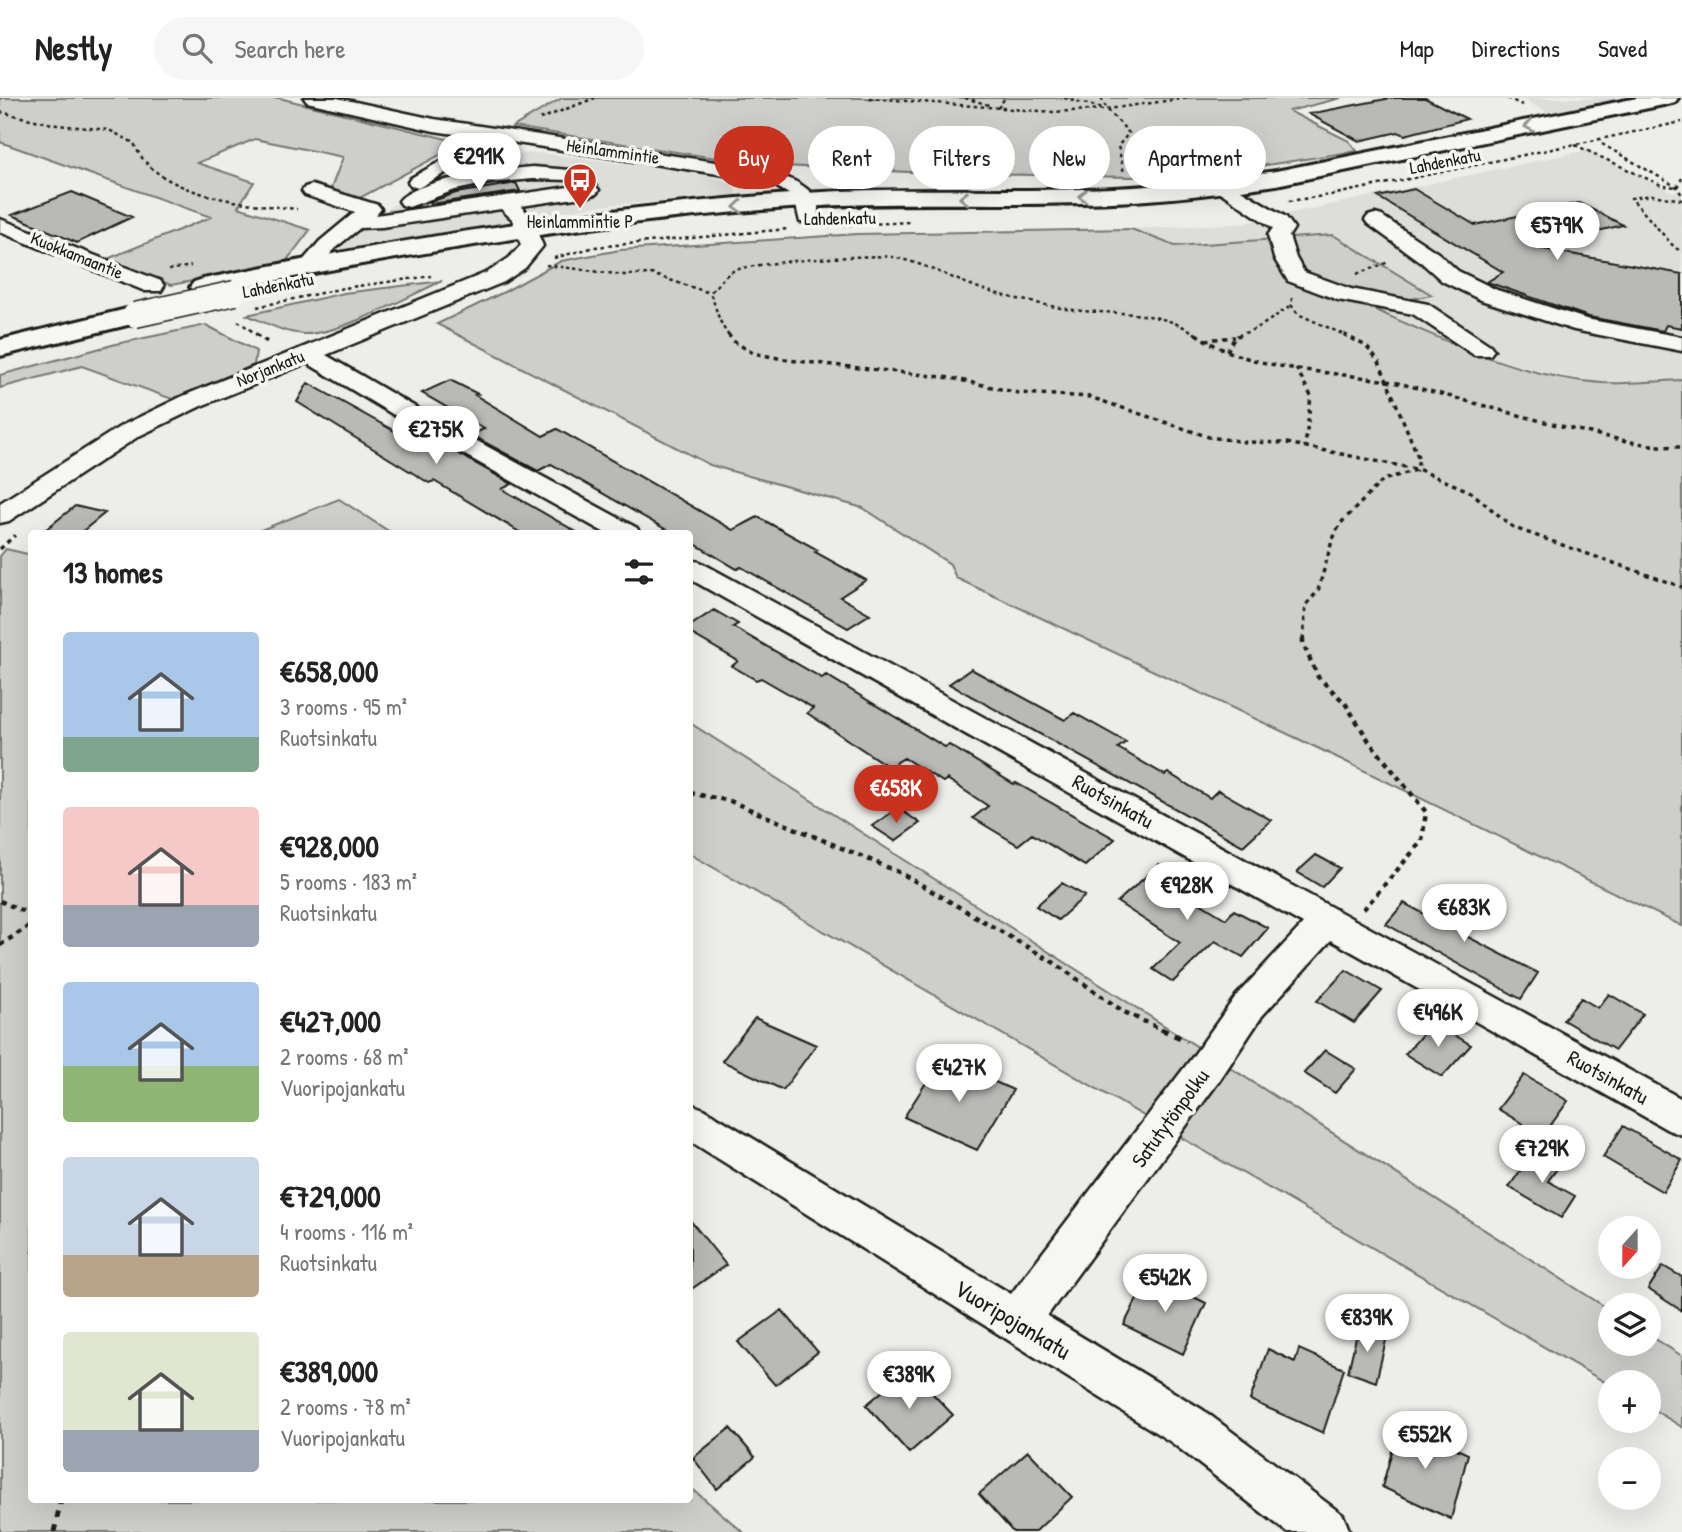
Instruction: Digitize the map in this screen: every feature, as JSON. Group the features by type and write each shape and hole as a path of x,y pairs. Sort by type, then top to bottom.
{"main road":[{"name":"Lahdenkatu","path":"1233,193 1325,168 1668,98"},
{"name":"Lahdenkatu","path":"0,348 203,287 311,264 436,242 525,232 639,232 806,209 1122,195 1233,193 1523,145 1682,110"},
{"name":"Lahdenkatu","path":"0,337 131,309 325,276 525,232"}],"street":[{"name":"Heinlammintie","path":"313,98 434,125 731,169 785,184 798,191 806,209"},
{"path":"354,108 372,98"},
{"path":"311,264 327,245 501,135"},
{"path":"369,217 397,208 425,193 480,179 540,171 575,175 589,190 539,197"},
{"path":"522,174 539,197"},
{"path":"312,191 369,217 425,232 525,232 539,197"},
{"path":"1233,193 1279,221 1284,228 1278,235 1280,243 1296,276 1346,295 1420,309 1482,350"},
{"path":"1375,220 1430,258 1450,276 1489,295 1582,325 1682,344"},
{"name":"Kuokkamaantie","path":"0,225 153,286"},
{"name":"Norjankatu","path":"0,515 130,431 192,401 496,277 516,264 525,232"},
{"path":"307,353 413,416 620,530"},
{"name":"Ruotsinkatu","path":"693,570 1682,1118"},
{"name":"Satutytönpolku","path":"1017,1321 1216,1055 1249,1006 1337,925"},
{"name":"Vuoripojankatu","path":"693,1123 1187,1426 1326,1532"}],"path":[{"path":"501,135 595,98"},
{"path":"870,98 920,99 1053,112 1107,109 1188,98"},
{"path":"965,98 999,108"},
{"path":"999,108 1005,98"},
{"path":"1064,98 1107,109"},
{"path":"1101,98 1107,109 1129,133 1118,146 1125,173 1115,182"},
{"path":"0,112 57,125 109,130 134,143 135,151 143,160 178,184 204,195 300,209"},
{"path":"1574,144 1663,186 1677,187"},
{"path":"1602,144 1677,187 1682,197"},
{"path":"1677,187 1682,178"},
{"path":"1682,197 1652,195 1632,198 1631,201 1675,248 1682,250"},
{"path":"525,232 624,275 651,274 710,292 718,309 718,322 733,341 753,352 788,360 951,377 1019,393 1090,397 1209,437 1305,447 1416,470 1471,492 1514,528 1682,587"},
{"path":"710,292 734,271 756,265 838,258 890,257 912,262 987,291 1059,308 1133,313 1179,322 1205,340 1240,355 1296,368 1387,381 1542,422 1651,447 1682,447"},
{"path":"1291,305 1298,314 1370,348 1387,381 1407,438 1419,459 1416,470"},
{"path":"1205,340 1236,337"},
{"path":"1296,368 1311,396 1305,447"},
{"path":"1337,925 1422,841 1426,813 1369,740 1345,704 1318,677 1303,644 1306,605 1318,591 1332,541 1340,524 1383,480 1416,470"},
{"path":"693,794 730,801 901,873 1054,962 1124,1012 1216,1055"},
{"path":"0,901 28,913"},
{"path":"0,945 28,927"},
{"path":"54,1532 60,1503"}],"shaded area":[{"path":"0,98 279,98 451,140 451,149 358,199 330,191 343,157 255,139 197,163 254,182 238,207 310,230 284,264 171,285 107,259 211,217 0,142"},
{"path":"562,98 1341,98 1289,111 1349,141 1357,151 1266,165 1266,126 1124,126 1124,177 1110,177 1110,126 1029,126 1029,175 1015,175 1015,126 909,126 909,172 895,171 895,126 808,126 808,167 794,167 794,126 714,126 714,158 513,127"},
{"path":"1520,98 1625,98 1549,113"},
{"path":"1587,150 1673,192 1682,190 1682,380 1602,383 1551,374 1474,353 1368,306 1431,295 1333,235 1175,246 1131,229 1245,223"},
{"path":"542,153 684,171 714,178 714,189 734,189 738,196 597,206 340,252 343,245 392,206 477,160 497,155"},
{"path":"1131,229 1175,246 1333,235 1432,295 1369,307 1453,344 1511,365 1571,379 1602,383 1682,380 1682,926 1326,752 956,578 950,564 863,508 710,465 437,324 561,261 620,250 857,234"},
{"path":"442,281 354,322 319,333 289,332 247,315 344,293"},
{"path":"206,325 256,351 254,365 172,399 82,366 0,388 0,375 116,344"},
{"path":"339,499 387,530 261,530"},
{"path":"6,549 28,554 28,1503 693,1503 693,1490 743,1532 0,1532 0,556"},
{"path":"693,725 1598,1302 1598,1356 1661,1356 1661,1343 1682,1356 1682,1427 1661,1414 1661,1370 1598,1370 1598,1378 693,856"}],"building":[{"path":"1391,98 1425,98 1467,119 1405,135 1398,132 1359,141 1309,114"},
{"path":"516,183 520,191 431,204 430,202 456,193"},
{"path":"1414,189 1475,225 1579,203 1623,225 1532,247 1682,274 1682,328 1666,325 1663,331 1589,317 1487,282 1503,272 1378,197"},
{"path":"72,192 132,217 77,243 12,215"},
{"path":"450,380 478,394 475,395 543,436 557,429 733,530 758,517 866,580 840,597 870,614 848,628 693,543 693,530 667,530 551,464 538,471 471,435 484,429 422,393"},
{"path":"308,383 434,453 446,447 512,484 502,489 573,530 516,530 434,481 429,483 297,402"},
{"path":"75,506 105,513 84,530 45,530"},
{"path":"714,610 738,624 733,627 822,678 826,675 945,747 949,745 1115,839 1085,866 1032,834 1018,845 973,818 988,806 947,779 943,782 904,758 889,767 807,713 813,708 761,678 756,680 732,666 738,661 693,635 693,624"},
{"path":"971,669 1065,720 1074,713 1126,742 1118,748 1210,798 1218,790 1271,820 1243,846 949,684"},
{"path":"898,808 920,823 895,841 872,826"},
{"path":"1316,855 1340,868 1322,887 1297,872"},
{"path":"1159,865 1190,883 1180,891 1226,919 1234,910 1268,928 1243,957 1215,941 1173,982 1153,969 1180,943 1117,902"},
{"path":"1062,883 1085,896 1058,920 1036,906"},
{"path":"1471,890 1492,901 1464,935 1538,973 1521,999 1386,924 1404,903 1443,924"},
{"path":"1346,970 1382,991 1354,1023 1317,1001"},
{"path":"1609,994 1643,1014 1615,1050 1563,1020 1581,998 1598,1008"},
{"path":"755,1018 816,1045 783,1090 722,1061"},
{"path":"1433,1022 1471,1045 1442,1077 1405,1054"},
{"path":"1325,1050 1356,1069 1335,1093 1304,1073"},
{"path":"942,1058 1013,1090 977,1150 904,1117"},
{"path":"1524,1075 1568,1101 1543,1136 1498,1109"},
{"path":"1623,1126 1682,1160 1663,1192 1603,1157"},
{"path":"1534,1151 1559,1166 1548,1181 1575,1196 1561,1218 1509,1187"},
{"path":"693,1224 726,1265 693,1288"},
{"path":"1663,1266 1682,1277 1682,1311 1661,1297 1661,1293 1648,1289 1655,1279 1661,1279"},
{"path":"1149,1275 1206,1303 1183,1354 1124,1325"},
{"path":"782,1310 818,1352 775,1385 738,1342"},
{"path":"1359,1325 1387,1336 1376,1382 1348,1372"},
{"path":"1268,1349 1295,1362 1299,1349 1344,1369 1323,1433 1250,1400"},
{"path":"909,1369 953,1415 909,1453 866,1405"},
{"path":"1400,1423 1468,1454 1451,1519 1382,1487"},
{"path":"730,1428 755,1457 717,1489 693,1458"},
{"path":"1028,1451 1072,1497 1035,1532 1013,1532 979,1494"}],"place":[{"name":"Heinlammintie P","path":"580,210"}]}
